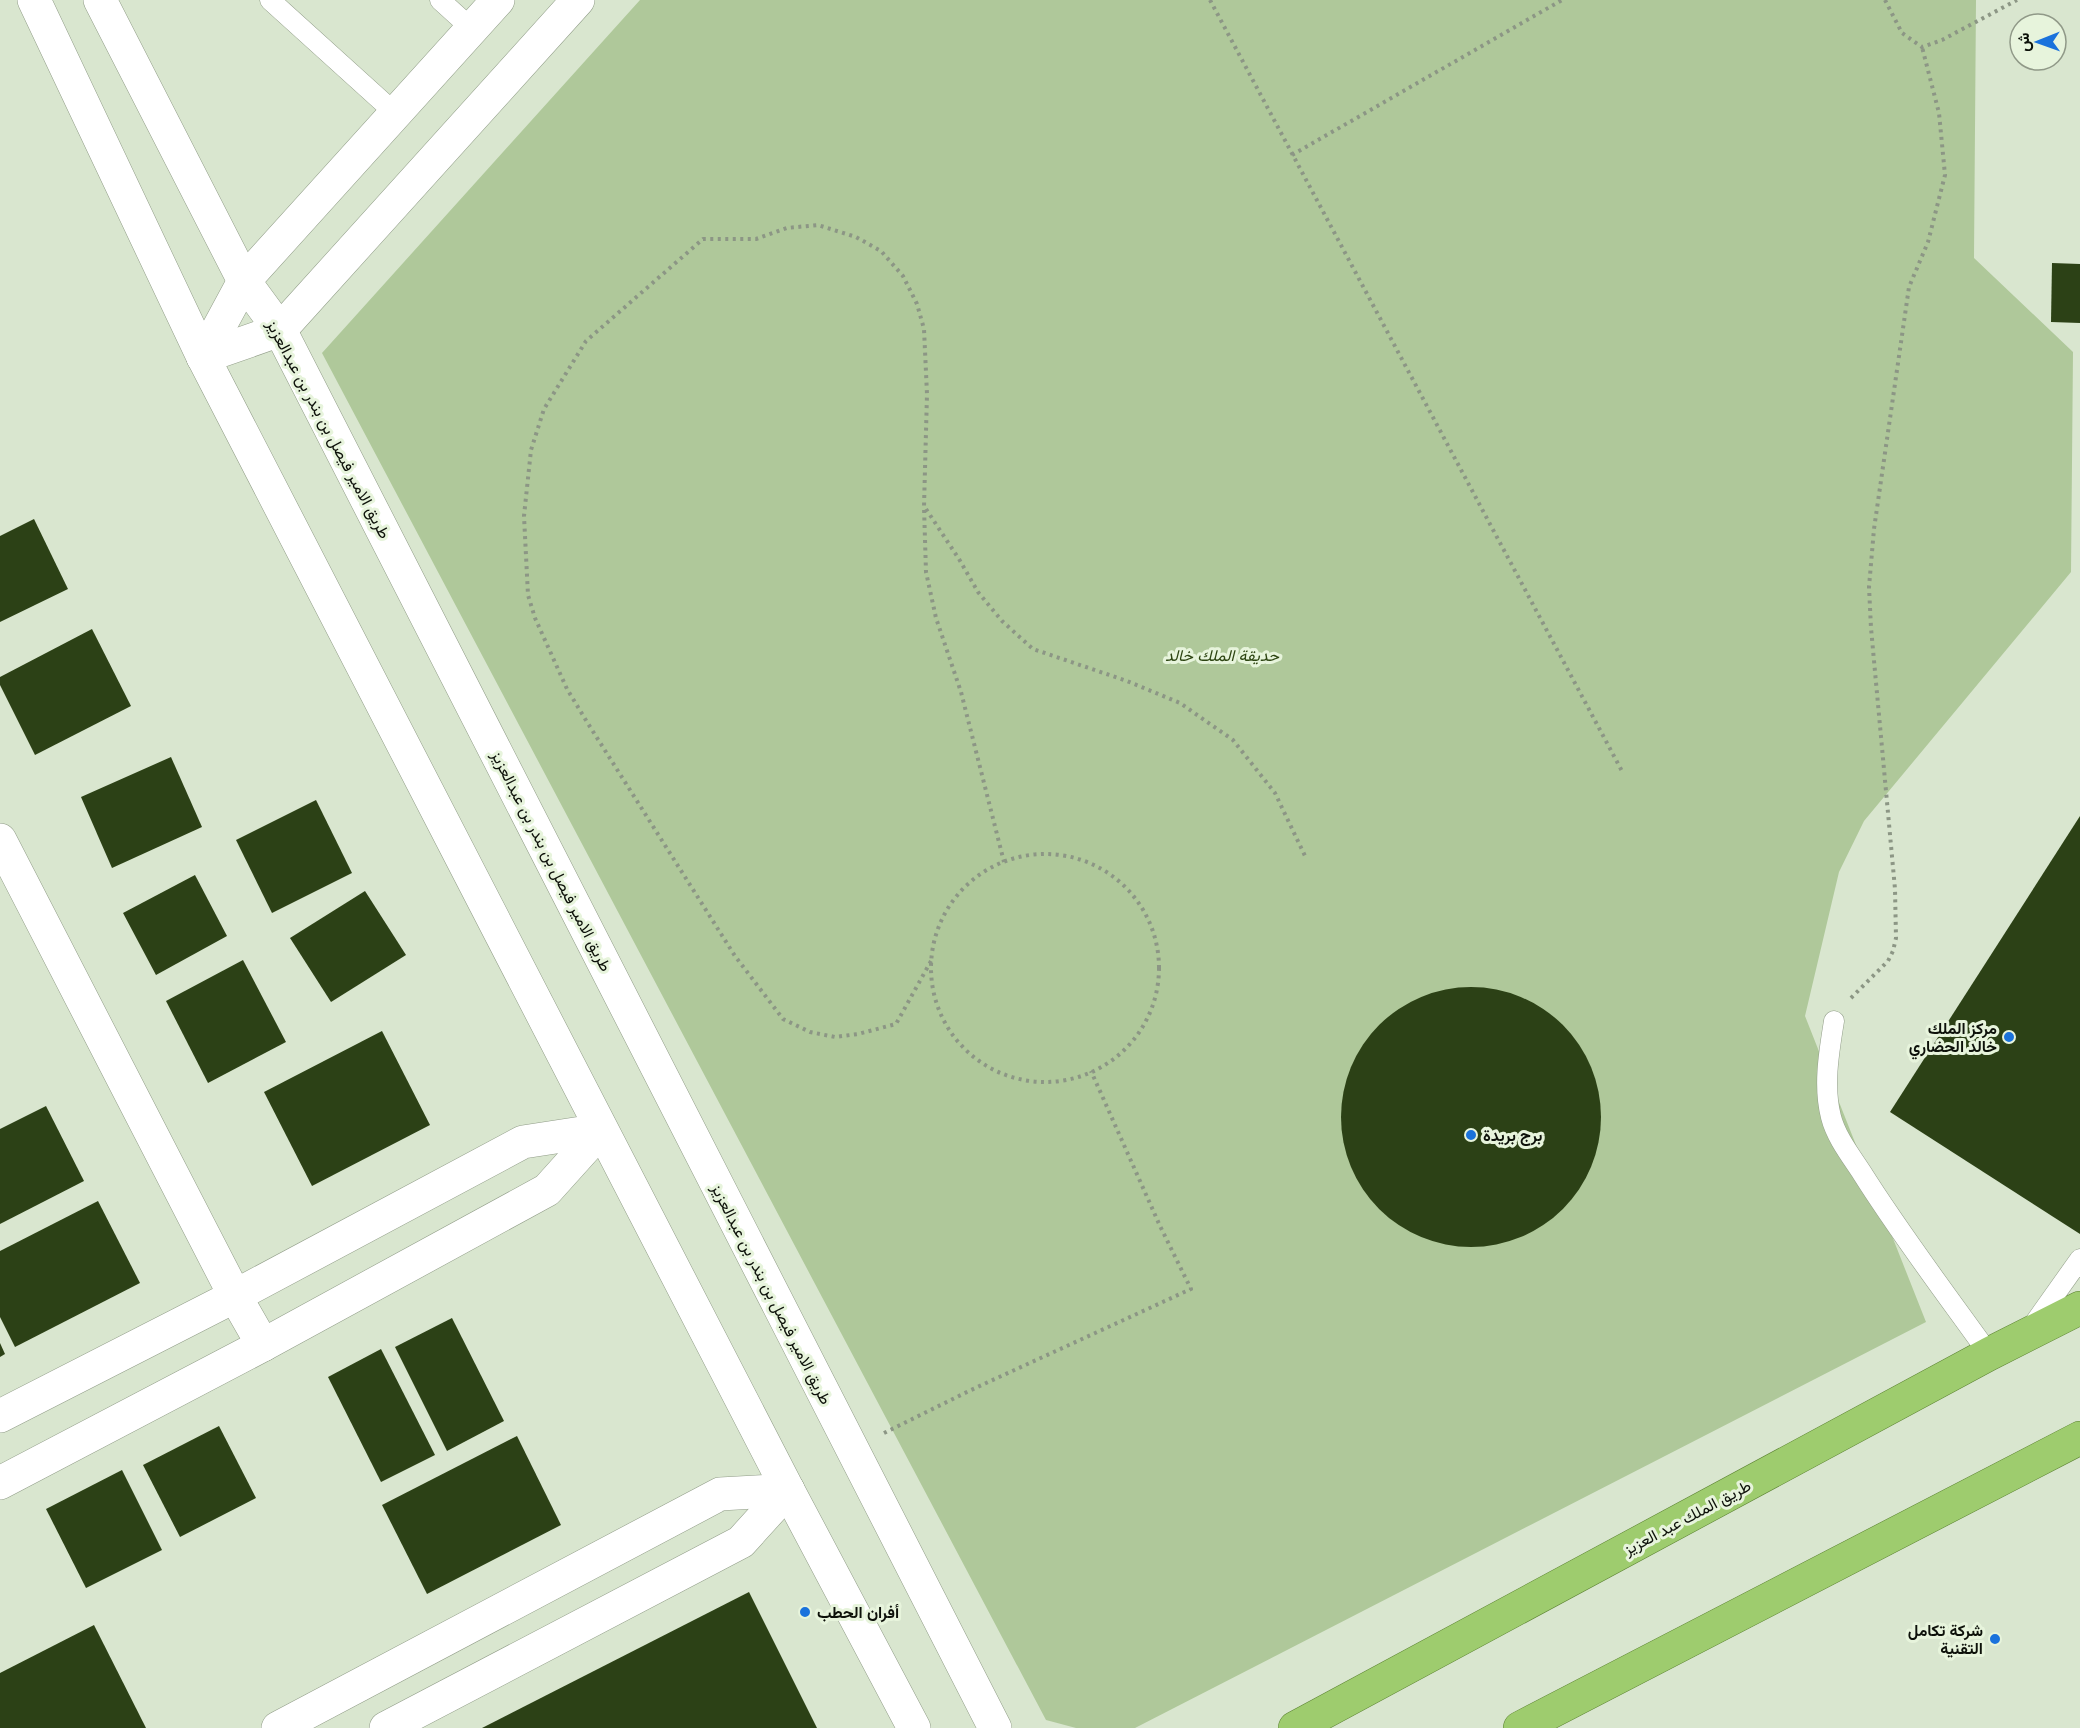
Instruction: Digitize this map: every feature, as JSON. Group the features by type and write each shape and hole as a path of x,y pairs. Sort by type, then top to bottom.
{"highway":[{"name":"طريق الملك عبد العزيز","path":"1295,1728 1989,1354 2080,1308"},
{"path":"1520,1728 2080,1438"}],"street":[{"path":"34,0 203,357 601,1130 914,1728"},
{"name":"طريق الامير فيصل بن بندر بن عبدالعزيز","path":"100,0 244,281 280,330 995,1728"},
{"path":"203,357 244,281 498,0"},
{"path":"203,357 280,330 578,0"},
{"path":"0,840 263,1345"},
{"path":"0,1416 236,1296 523,1142 601,1130"},
{"path":"0,1483 263,1345 547,1190 601,1130"},
{"path":"278,1728 720,1494 788,1490"},
{"path":"386,1728 741,1542 788,1490"}],"lane":[{"path":"270,0 396,114"},
{"path":"440,0 472,29"},
{"path":"1834,1021 1827,1082 1831,1117 1839,1136 1886,1212 1989,1354"},
{"path":"2024,1338 2080,1259"}],"path":[{"path":"1210,0 1623,773"},
{"path":"1292,155 1562,0"},
{"path":"1834,1021 1847,1002 1888,961 1896,938 1895,889 1869,587 1874,529 1909,287 1928,242 1945,175 1939,113 1922,47 1902,33 1885,0"},
{"path":"1922,47 1942,40 2018,0"},
{"path":"931,960 896,1024 858,1034 835,1037 810,1032 783,1019 735,956 567,689 535,618 528,595 524,527 531,450 544,409 586,341 703,240 756,238 787,228 818,225 856,237 881,251 903,276 916,303 925,340 926,572 936,618 961,692 1004,862"},
{"path":"924,507 978,592 1002,621 1033,649 1127,681 1180,703 1233,740 1275,793 1305,856"},
{"path":"1045,853 1089,862 1121,883 1137,901 1151,925 1158,953 1159,976 1157,993 1150,1014 1137,1037 1121,1055 1106,1065 1064,1082 1044,1084 1006,1077 977,1062 956,1041 941,1016 932,985 931,960 933,943 941,919 959,892 988,869 1022,855 1045,853"},
{"path":"851,1449 971,1390 1191,1289 1160,1226 1091,1071"}],"green space":[{"name":"حديقة الملك خالد","path":"640,0 1976,0 1974,258 2073,352 2071,572 1864,821 1839,872 1805,1016 1926,1322 1135,1728 1076,1728 1046,1720 322,353"}],"building":[{"path":"2052,263 2080,264 2080,323 2051,322"},
{"path":"34,519 68,589 0,622 0,536"},
{"path":"92,629 131,706 35,755 0,685 0,677"},
{"path":"171,757 202,827 112,868 81,797"},
{"path":"316,800 352,873 272,913 236,840"},
{"name":"مركز الملك خالد الحضاري","path":"2080,816 2080,1234 1890,1112"},
{"path":"195,875 227,936 156,975 123,913"},
{"path":"365,891 406,955 331,1002 290,938"},
{"path":"243,960 286,1042 208,1083 166,1001"},
{"name":"برج بريدة","path":"1458,987 1484,987 1509,992 1532,1002 1554,1016 1572,1034 1586,1056 1596,1079 1601,1117 1596,1155 1586,1178 1572,1200 1554,1218 1532,1232 1509,1242 1484,1247 1458,1247 1433,1242 1410,1232 1388,1218 1370,1200 1356,1178 1346,1155 1341,1130 1341,1104 1346,1079 1356,1056 1370,1034 1388,1016 1410,1002 1433,992"},
{"path":"382,1031 430,1125 312,1186 264,1092"},
{"path":"46,1106 84,1181 0,1224 0,1129"},
{"path":"98,1201 140,1283 15,1347 0,1317 0,1251"},
{"path":"452,1318 504,1421 447,1451 395,1347"},
{"path":"0,1343 5,1354 0,1357"},
{"path":"381,1349 435,1455 381,1482 328,1377"},
{"path":"219,1426 256,1498 180,1537 143,1465"},
{"path":"517,1436 561,1525 427,1594 382,1505"},
{"path":"122,1470 162,1550 86,1588 46,1509"},
{"path":"749,1592 817,1728 482,1728"},
{"path":"94,1625 146,1728 0,1728 0,1673"}],"place":[{"name":"مركز الملك خالد الحضاري","path":"2009,1037"},
{"name":"برج بريدة","path":"1471,1135"},
{"name":"أفران الحطب","path":"805,1612"},
{"name":"شركة تكامل التقنية","path":"1995,1639"}]}
